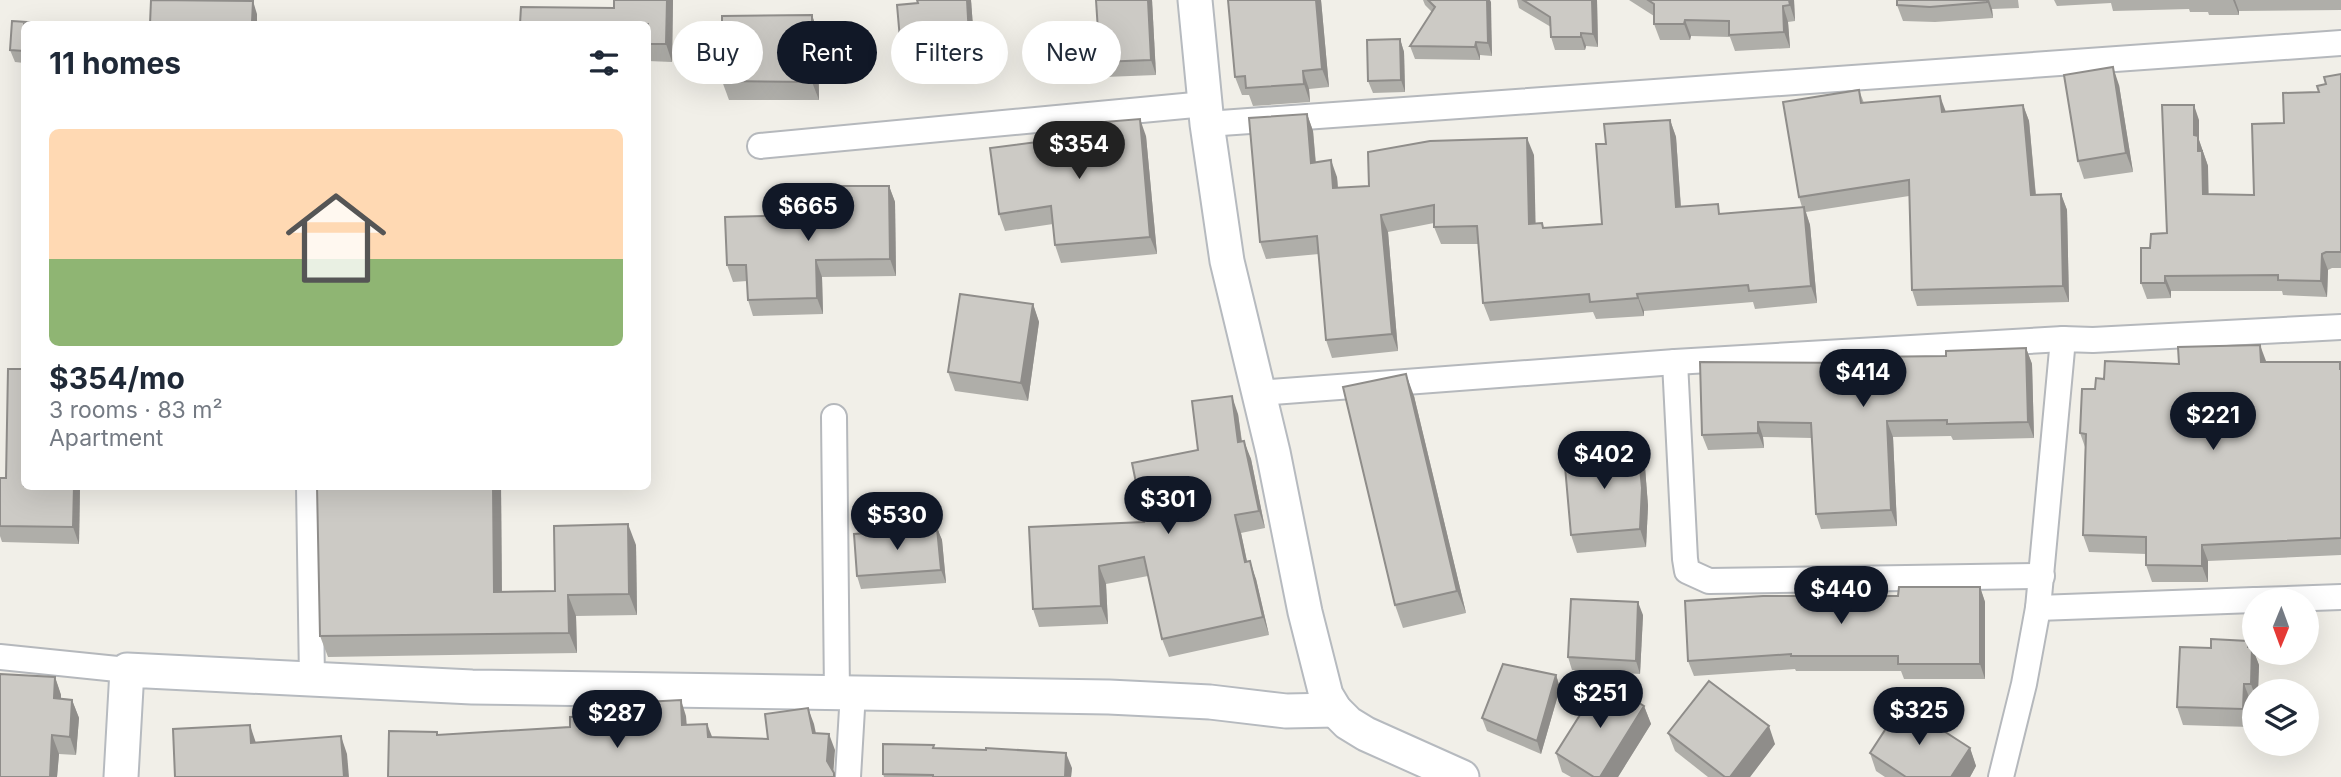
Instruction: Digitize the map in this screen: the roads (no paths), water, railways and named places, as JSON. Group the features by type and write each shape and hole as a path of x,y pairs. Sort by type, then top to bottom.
{"street":[{"path":"1195,0 1206,114 1227,261 1273,452 1320,678 1335,710 1348,723 1366,734 1462,777"},
{"path":"760,146 1206,114 2341,43"},
{"path":"1258,393 1675,362 2063,339 2093,340 2341,327"},
{"path":"2001,777 2024,684 2038,608 2063,339"},
{"path":"1675,362 1685,559 1687,571 1698,578 1709,581 2042,576"},
{"path":"834,417 848,777"},
{"path":"309,490 312,679"},
{"path":"2319,598 2341,597"},
{"path":"2038,608 2242,601"},
{"path":"0,657 127,670 472,687 1109,697 1210,702 1286,711 1335,710"},
{"path":"121,777 127,670"}]}
